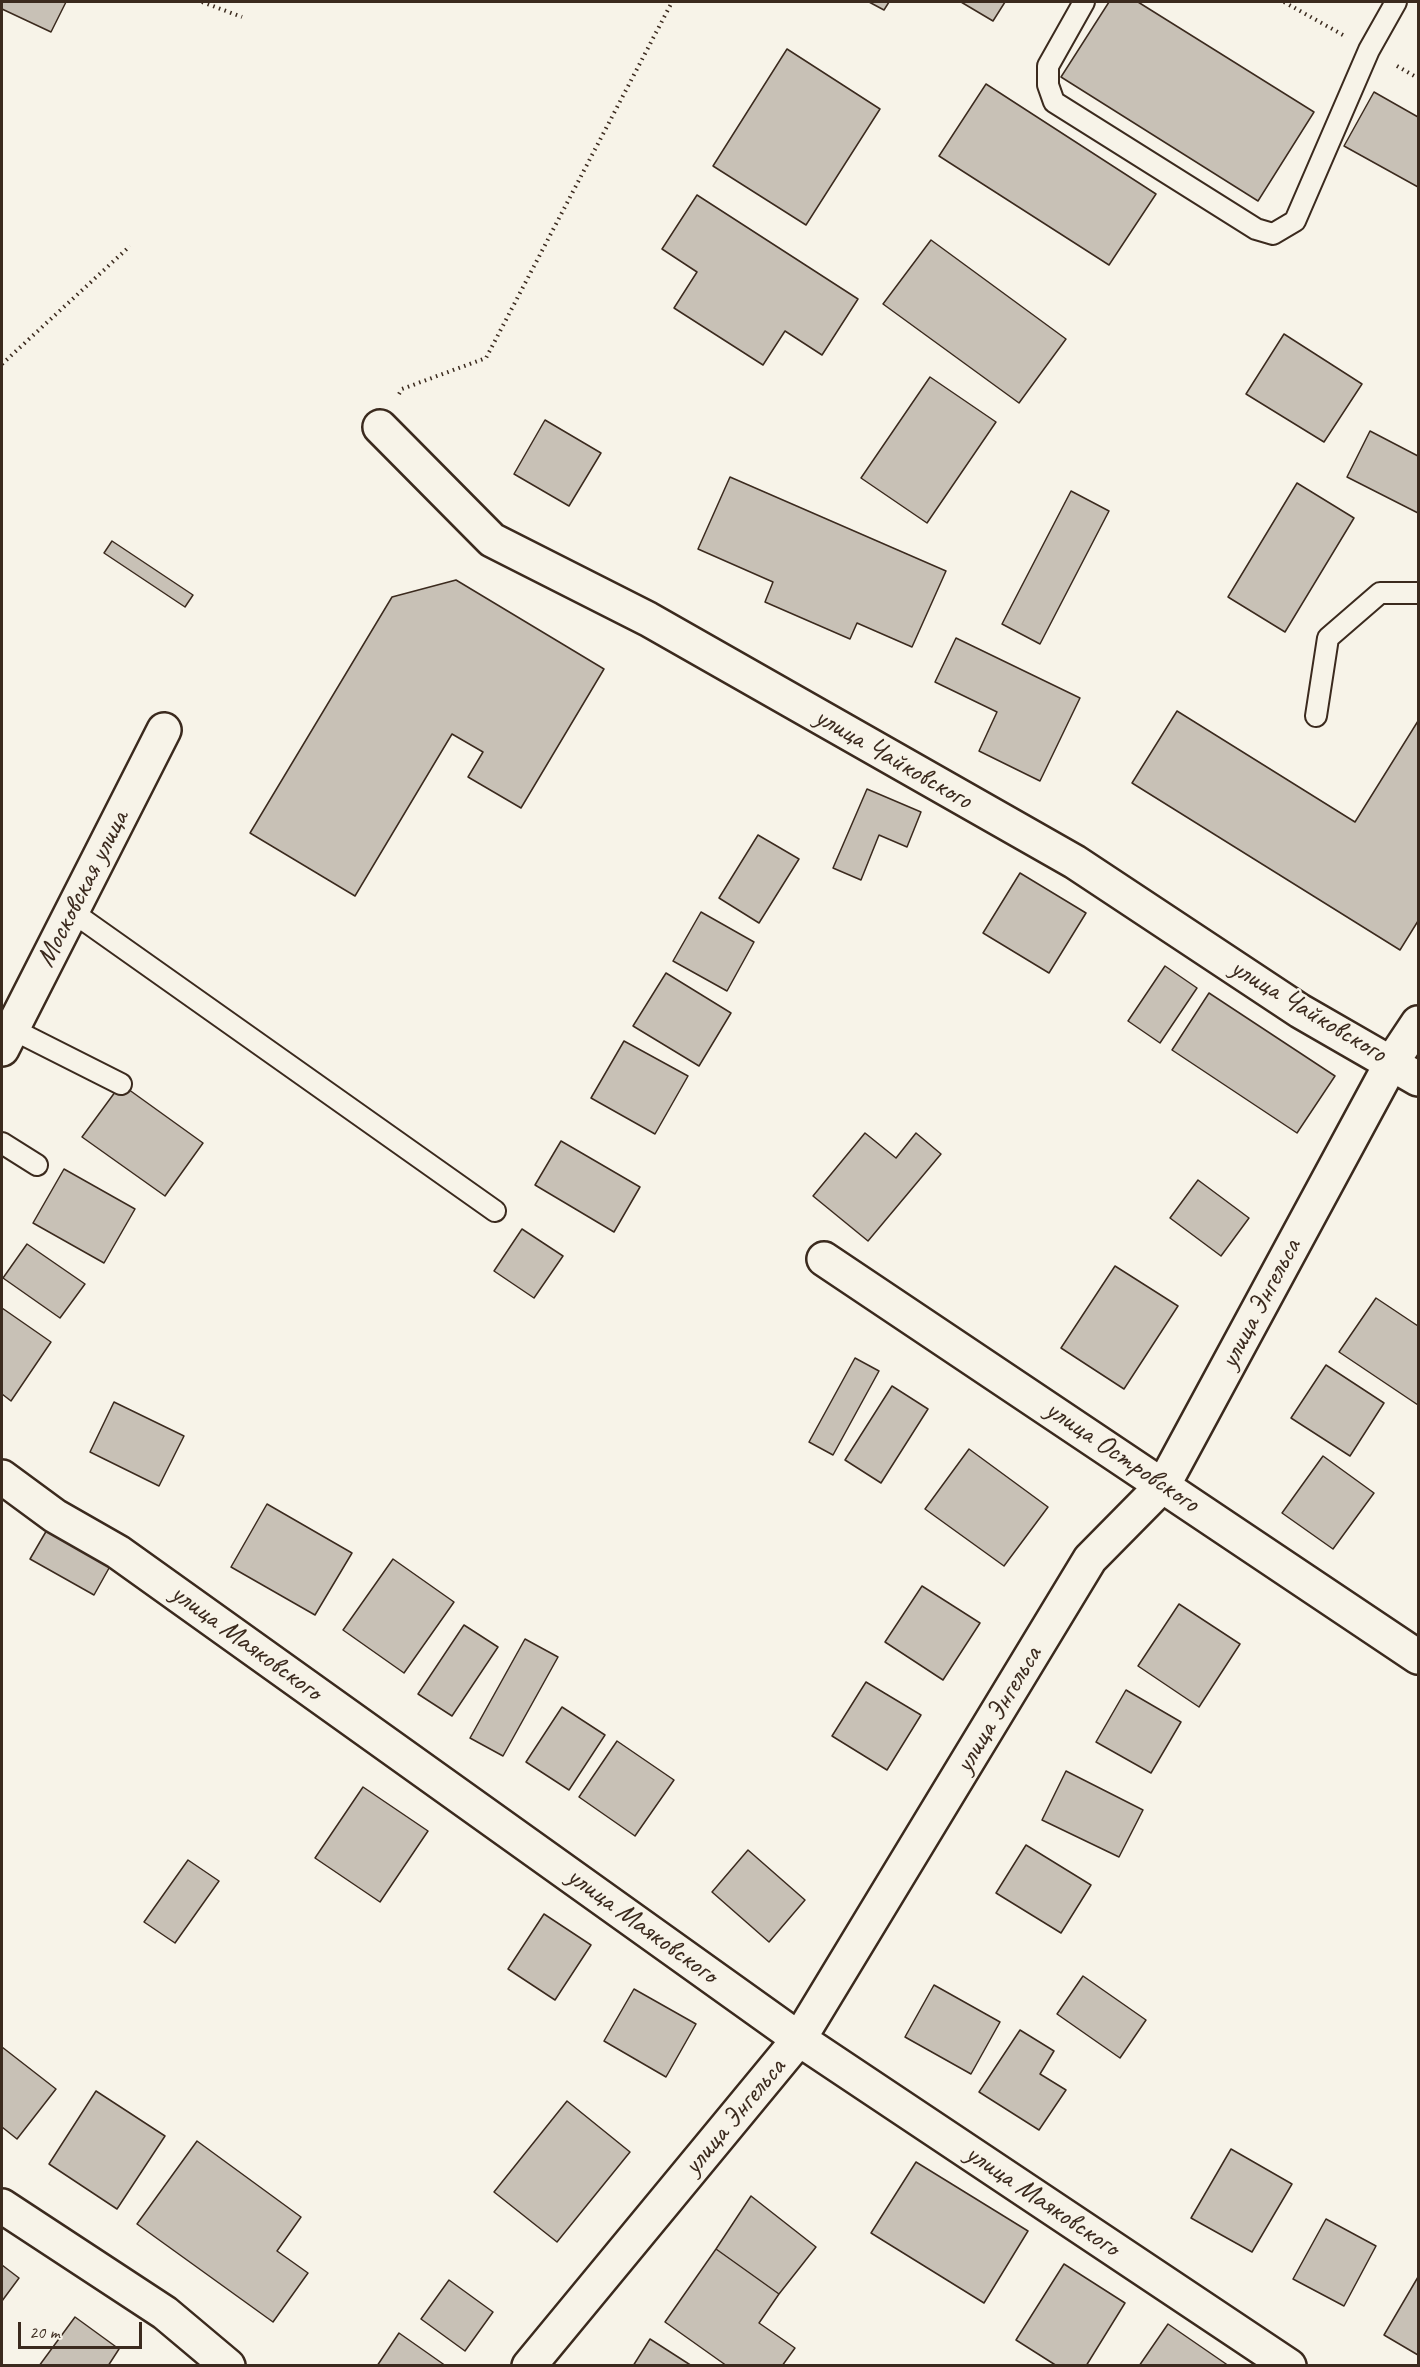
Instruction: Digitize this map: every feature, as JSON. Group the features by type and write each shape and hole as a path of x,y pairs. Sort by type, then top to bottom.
{"street":[{"name":"улица Чайковского","path":"380,427 492,540 648,619 1075,862 1300,1011 1405,1070"},
{"name":"Московская улица","path":"7,1039 164,730"},
{"name":"улица Энгельса","path":"529,2366 799,2039 1090,1559 1164,1484 1405,1070 1419,1023"},
{"name":"улица Островского","path":"824,1259 1164,1484 1419,1657"},
{"name":"улица Маяковского","path":"2,1477 55,1516 118,1552 799,2039 1289,2366"},
{"path":"2,2206 165,2313 228,2366"}],"lane":[{"path":"1084,2 1048,66 1048,85 1054,102 1256,229 1273,234 1295,221 1370,50 1395,2"},
{"path":"1316,716 1328,638 1380,593 1419,593"},
{"path":"71,911 495,1211"},
{"path":"7,1039 121,1084"},
{"path":"2,1143 37,1165"}],"path":[{"path":"202,2 242,17"},
{"path":"380,427 402,389 486,358 672,2"},
{"path":"2,364 130,246"}],"building":[{"path":"2,2 66,2 51,32 2,9"},
{"path":"869,2 889,2 884,10"},
{"path":"961,2 1005,2 993,21"},
{"path":"1109,2 1138,2 1314,112 1258,201 1061,77"},
{"path":"787,49 880,109 806,225 713,166"},
{"path":"986,84 1156,194 1109,265 939,156"},
{"path":"1374,92 1418,117 1418,187 1344,146"},
{"path":"697,195 858,299 822,355 785,331 763,365 674,308 697,272 662,249"},
{"path":"931,240 1066,339 1019,403 883,304"},
{"path":"1284,334 1362,384 1324,442 1246,394"},
{"path":"930,377 996,422 927,523 861,478"},
{"path":"545,420 601,453 569,506 514,474"},
{"path":"1370,431 1418,456 1418,513 1347,477"},
{"path":"730,477 946,571 912,647 857,623 850,639 765,602 773,582 698,549"},
{"path":"1297,483 1354,518 1285,632 1228,597"},
{"path":"1071,491 1109,511 1040,644 1002,624"},
{"path":"112,541 193,595 185,607 104,553"},
{"path":"456,580 604,669 521,808 468,777 483,752 452,734 355,896 250,833 392,597"},
{"path":"956,638 1080,698 1040,781 979,751 997,712 935,682"},
{"path":"1177,711 1355,822 1418,721 1418,921 1400,950 1132,783"},
{"path":"867,789 921,812 907,847 879,835 861,880 833,868"},
{"path":"758,835 799,859 759,923 719,898"},
{"path":"1020,873 1086,913 1049,973 983,933"},
{"path":"701,912 754,942 727,991 673,961"},
{"path":"1165,966 1197,988 1160,1043 1128,1021"},
{"path":"666,973 731,1013 699,1066 633,1026"},
{"path":"1209,993 1335,1076 1297,1133 1172,1050"},
{"path":"624,1041 688,1076 655,1134 591,1098"},
{"path":"121,1084 203,1143 165,1196 82,1137"},
{"path":"865,1133 896,1158 916,1133 941,1154 868,1241 813,1196"},
{"path":"561,1141 640,1187 614,1232 535,1185"},
{"path":"64,1169 135,1209 104,1263 33,1223"},
{"path":"1198,1180 1249,1218 1221,1256 1170,1218"},
{"path":"522,1229 563,1256 534,1298 494,1271"},
{"path":"27,1244 85,1284 60,1318 3,1278"},
{"path":"1115,1266 1178,1306 1124,1389 1061,1348"},
{"path":"1376,1298 1418,1326 1418,1405 1339,1352"},
{"path":"2,1308 51,1342 11,1401 2,1394"},
{"path":"855,1358 879,1371 833,1455 809,1442"},
{"path":"1326,1365 1384,1403 1350,1456 1291,1418"},
{"path":"892,1386 928,1409 881,1483 845,1460"},
{"path":"114,1402 184,1436 159,1486 90,1452"},
{"path":"969,1449 1048,1507 1004,1566 925,1509"},
{"path":"1323,1456 1374,1493 1333,1549 1282,1513"},
{"path":"267,1504 352,1553 315,1615 231,1567"},
{"path":"55,1516 118,1552 94,1595 30,1559"},
{"path":"393,1559 454,1602 404,1673 343,1630"},
{"path":"922,1586 980,1623 943,1680 885,1642"},
{"path":"1179,1604 1240,1644 1199,1707 1138,1666"},
{"path":"464,1625 498,1647 452,1716 418,1694"},
{"path":"525,1639 558,1657 503,1756 470,1738"},
{"path":"866,1682 921,1715 887,1770 832,1736"},
{"path":"1126,1690 1181,1722 1151,1773 1096,1742"},
{"path":"562,1707 605,1735 569,1790 526,1762"},
{"path":"617,1741 674,1780 635,1836 579,1797"},
{"path":"1066,1771 1143,1810 1119,1857 1042,1820"},
{"path":"363,1787 428,1831 380,1902 315,1858"},
{"path":"1026,1845 1091,1885 1061,1933 996,1893"},
{"path":"748,1850 805,1900 769,1942 712,1892"},
{"path":"188,1860 219,1881 175,1943 144,1922"},
{"path":"544,1914 591,1945 555,2000 508,1969"},
{"path":"1083,1976 1146,2020 1120,2058 1057,2014"},
{"path":"934,1985 1000,2022 971,2074 905,2037"},
{"path":"634,1989 696,2024 666,2077 604,2041"},
{"path":"1020,2030 1054,2051 1040,2074 1066,2090 1039,2130 979,2092"},
{"path":"2,2047 56,2089 17,2139 2,2127"},
{"path":"96,2091 165,2136 117,2209 49,2164"},
{"path":"567,2101 630,2152 557,2242 494,2192"},
{"path":"197,2141 301,2217 277,2251 308,2273 273,2322 137,2224"},
{"path":"1231,2149 1292,2184 1252,2252 1191,2218"},
{"path":"916,2162 1028,2231 984,2303 871,2233"},
{"path":"751,2196 816,2247 779,2294 716,2249"},
{"path":"1326,2219 1376,2246 1344,2306 1293,2279"},
{"path":"716,2249 779,2294 759,2323 795,2348 782,2366 727,2366 665,2322"},
{"path":"1064,2264 1125,2303 1086,2366 1057,2366 1016,2340"},
{"path":"2,2265 19,2278 2,2301"},
{"path":"1418,2277 1418,2355 1384,2335"},
{"path":"449,2280 493,2312 465,2351 421,2319"},
{"path":"75,2317 119,2349 108,2366 39,2366"},
{"path":"1168,2324 1229,2366 1139,2366"},
{"path":"399,2333 446,2366 377,2366"},
{"path":"650,2339 692,2366 633,2366"}]}
